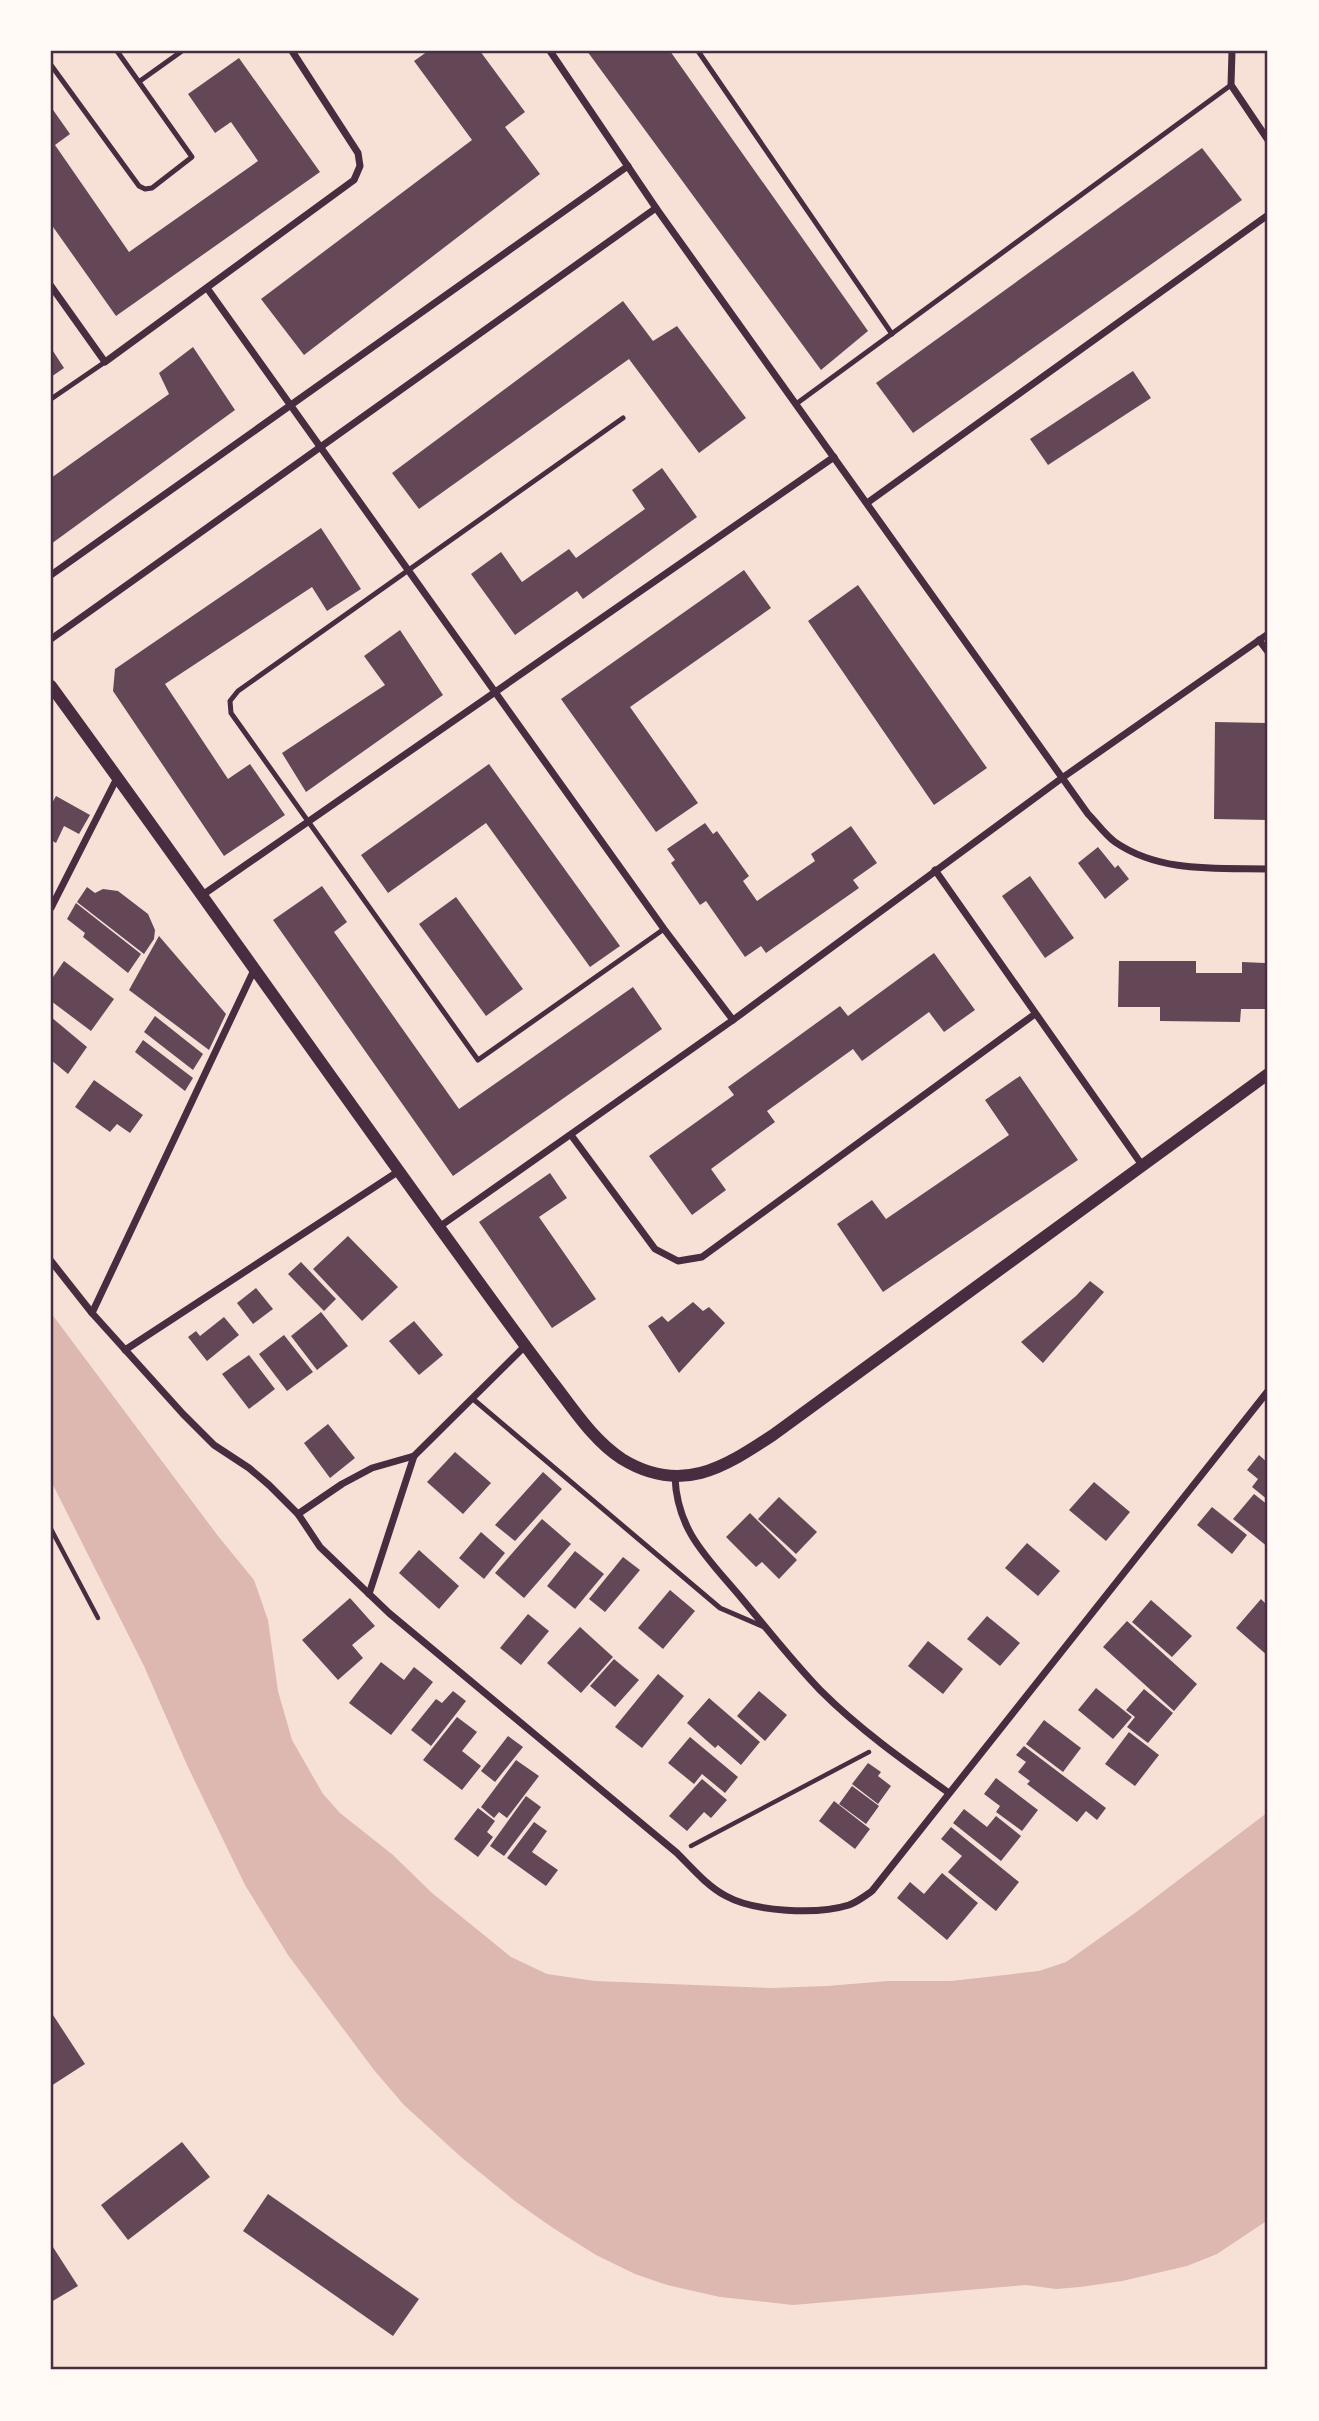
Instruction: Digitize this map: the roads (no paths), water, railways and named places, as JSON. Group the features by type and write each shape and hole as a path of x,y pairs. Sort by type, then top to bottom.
{"street":[{"path":"51,286 105,362 354,180 360,166 358,153 293,51"},
{"path":"550,51 656,208 1088,814 1113,841 1143,857 1180,867 1268,869"},
{"path":"1232,51 1231,85 1268,140"},
{"path":"51,575 628,166"},
{"path":"51,639 656,208"},
{"path":"867,503 1268,215"},
{"path":"208,288 664,929 733,1020"},
{"path":"201,896 834,457"},
{"path":"439,1227 733,1020 1062,778 1268,634"},
{"path":"1259,640 1268,652"},
{"path":"51,686 525,1346 603,1444 623,1459 648,1471 676,1477 712,1471 738,1458 1268,1074"},
{"path":"51,908 117,778"},
{"path":"935,870 1142,1165"},
{"path":"92,1313 254,970"},
{"path":"571,1135 655,1249 678,1261 702,1257 1035,1014"},
{"path":"125,1350 399,1171"},
{"path":"51,1261 92,1313 214,1445 249,1468 298,1514 320,1547 389,1613 677,1853 723,1895 739,1903 763,1908 828,1909 850,1905 872,1891 1267,1396"},
{"path":"298,1514 362,1473 414,1456 525,1346"},
{"path":"369,1594 414,1456"},
{"path":"676,1477 677,1505 682,1520 697,1544 767,1629 820,1690 882,1745 949,1793"}],"lane":[{"path":"51,65 139,186 152,188 192,157 117,51"},
{"path":"140,81 182,51"},
{"path":"698,51 892,334"},
{"path":"796,404 1231,85"},
{"path":"51,399 105,362"},
{"path":"623,418 238,691 230,701 231,713 478,1060 664,929"},
{"path":"473,1399 720,1608 767,1629"}]}
